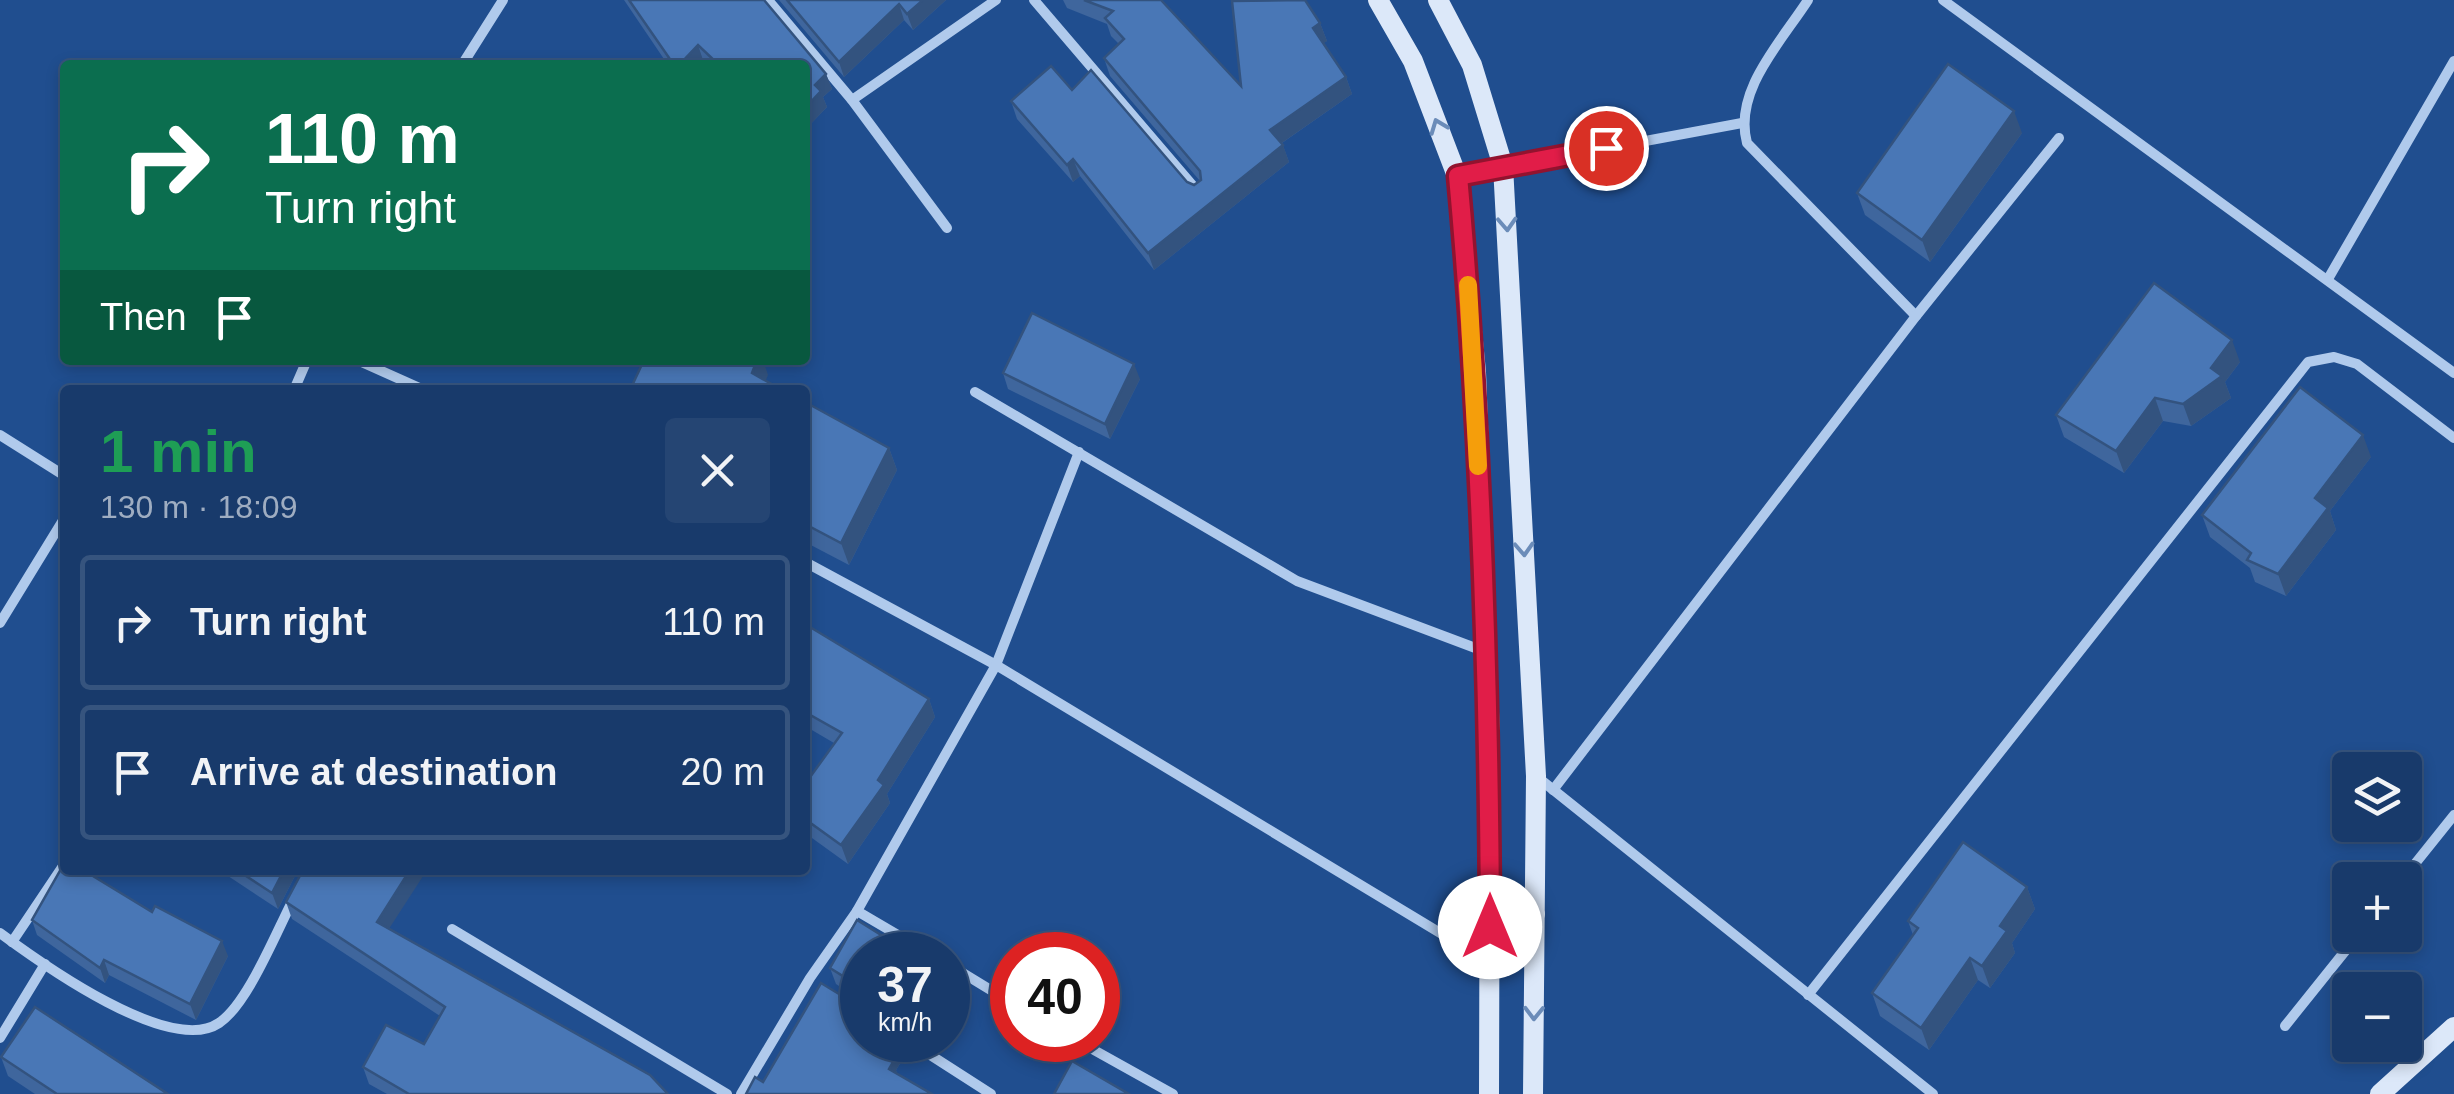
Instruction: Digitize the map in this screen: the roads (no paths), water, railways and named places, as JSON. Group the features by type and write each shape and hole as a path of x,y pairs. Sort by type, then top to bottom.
{"street":[{"path":"465,60 502,0"},
{"path":"768,0 852,100 947,228"},
{"path":"852,100 996,0"},
{"path":"1034,0 1200,194"},
{"path":"1378,0 1413,62 1458,176 1476,372 1486,652 1489,1094"},
{"path":"1438,0 1472,65 1504,166 1536,776 1533,1094"},
{"path":"1808,0 1756,81 1742,123 1747,143 1916,316"},
{"path":"1943,0 2454,373"},
{"path":"2328,279 2454,61"},
{"path":"1458,176 1742,123"},
{"path":"1554,790 1916,316 2060,138"},
{"path":"1808,995 2308,362 2334,357 2357,364 2454,438"},
{"path":"368,365 413,385"},
{"path":"975,392 1297,581 1486,652"},
{"path":"0,435 60,473"},
{"path":"741,1094 810,978 857,911 996,665 1079,452"},
{"path":"0,623 60,525"},
{"path":"810,565 996,665 1491,963"},
{"path":"1536,776 1933,1094"},
{"path":"2416,862 2454,815"},
{"path":"12,942 60,870"},
{"path":"0,934 141,1020 188,1033 218,1025 234,1009 299,887"},
{"path":"1490,891 1535,914"},
{"path":"857,911 893,932"},
{"path":"452,929 728,1094"},
{"path":"2285,1026 2344,952"},
{"path":"0,1038 45,964"},
{"path":"810,978 824,986"},
{"path":"2380,1094 2454,1027"},
{"path":"941,1062 991,1094"},
{"path":"1113,1062 1166,1093"}]}
